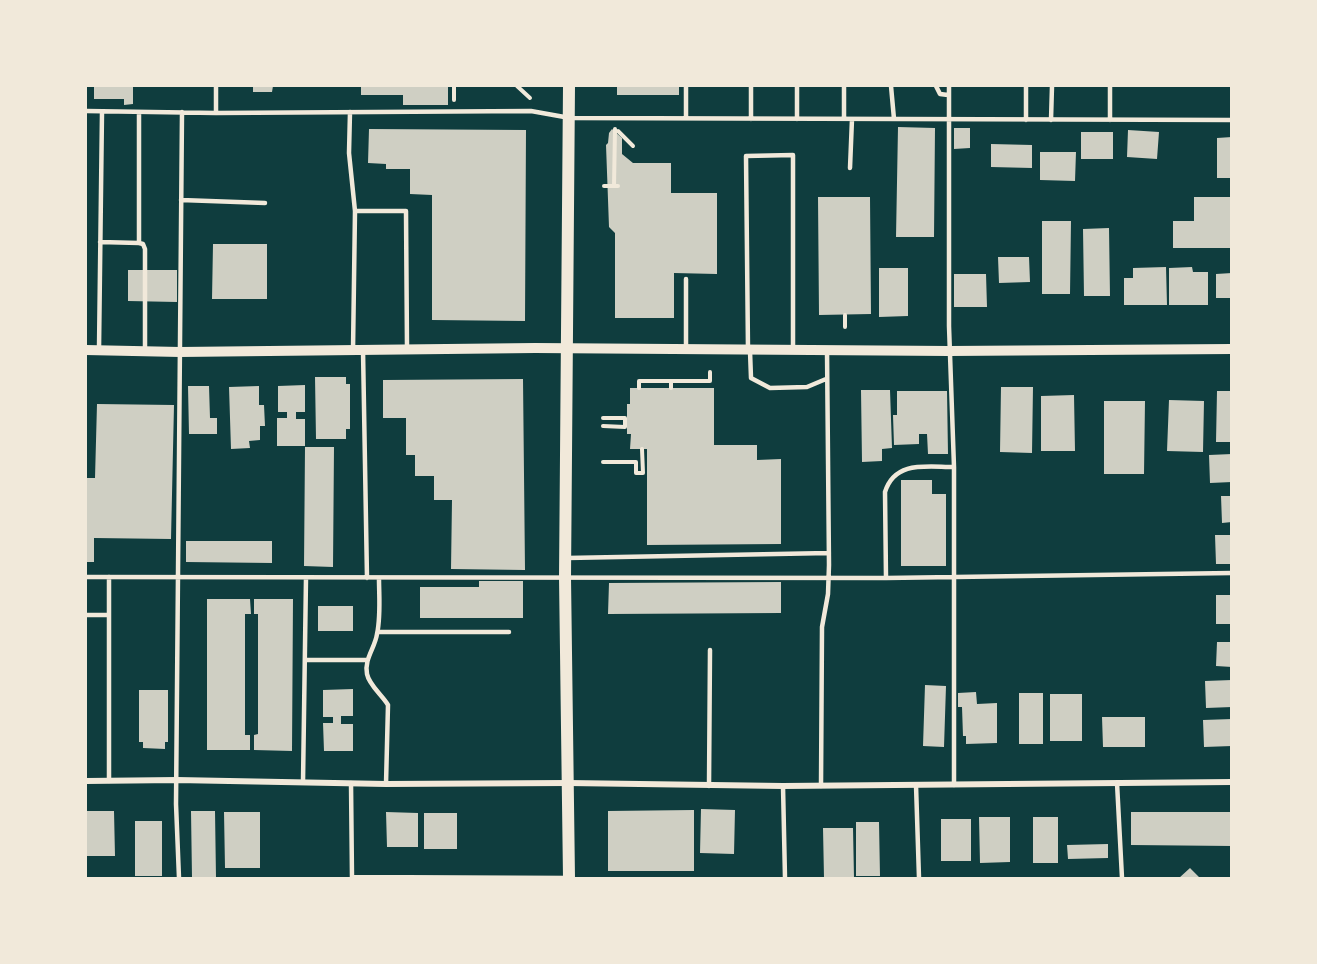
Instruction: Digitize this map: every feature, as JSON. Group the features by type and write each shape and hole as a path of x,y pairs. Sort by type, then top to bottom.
{"main road":[{"path":"569,86 565,558 569,878"}],"street":[{"path":"86,350 180,352 567,349 949,351 1232,349"},
{"path":"86,781 568,783 710,786 1232,782"}],"lane":[{"path":"216,86 216,113"},
{"path":"686,86 686,118"},
{"path":"751,119 752,86"},
{"path":"797,86 797,119"},
{"path":"844,86 844,119"},
{"path":"891,86 894,119"},
{"path":"936,86 940,93 948,95"},
{"path":"949,86 949,351 954,467 954,784"},
{"path":"1026,86 1026,120"},
{"path":"1051,120 1052,86"},
{"path":"1110,86 1110,120"},
{"path":"86,111 216,113 531,111 570,118 1232,120"},
{"path":"99,350 102,112"},
{"path":"139,112 139,243"},
{"path":"179,879 177,780 182,112"},
{"path":"350,112 349,153 355,211 367,578"},
{"path":"850,168 852,119"},
{"path":"794,350 793,155 746,156 751,378 770,388 807,387 826,379"},
{"path":"181,200 265,203"},
{"path":"355,211 406,211 407,350"},
{"path":"100,242 139,243 143,244 146,249 145,351"},
{"path":"686,279 686,349"},
{"path":"821,786 822,627 828,594 829,553 827,350"},
{"path":"886,578 885,492 889,482 908,467 954,467"},
{"path":"565,558 829,553"},
{"path":"86,577 886,578 1232,573"},
{"path":"109,577 109,781"},
{"path":"303,782 306,578"},
{"path":"379,578 378,632 367,660 367,675 388,705 386,784"},
{"path":"86,615 109,615"},
{"path":"378,632 509,632"},
{"path":"710,650 710,786"},
{"path":"304,660 367,660"},
{"path":"351,783 352,878 569,878"},
{"path":"1117,783 1122,879"},
{"path":"916,785 919,879"},
{"path":"783,786 785,879"}],"path":[{"path":"517,86 531,98"},
{"path":"604,186 616,186 615,128"},
{"path":"845,315 845,327"},
{"path":"639,388 639,381 710,381 710,372"},
{"path":"671,381 671,388"},
{"path":"603,417 625,418 626,421 624,427 603,426"},
{"path":"617,418 617,427"},
{"path":"603,462 636,462 636,473 643,473 642,449"}],"building":[{"path":"94,86 133,86 133,104 124,105 124,99 94,99"},
{"path":"253,86 273,86 272,92 253,92"},
{"path":"361,86 448,86 448,105 403,105 403,95 361,95"},
{"path":"617,86 679,86 679,95 617,95"},
{"path":"898,127 935,128 934,237 896,237"},
{"path":"954,128 970,128 970,148 954,149"},
{"path":"369,129 526,130 525,321 432,320 432,195 410,194 410,169 386,169 386,164 368,163"},
{"path":"612,129 622,138 622,154 633,163 671,163 671,193 717,193 717,274 674,273 674,318 615,318 615,233 609,227 606,145"},
{"path":"1128,130 1159,132 1157,159 1127,157"},
{"path":"1081,132 1113,132 1113,159 1081,159"},
{"path":"1232,137 1232,178 1217,178 1217,138"},
{"path":"991,144 1032,145 1032,168 991,167"},
{"path":"1040,152 1076,152 1075,181 1040,180"},
{"path":"818,197 870,197 871,314 819,315"},
{"path":"1194,197 1232,197 1230,248 1173,248 1173,221 1194,221"},
{"path":"1042,221 1071,221 1070,294 1042,294"},
{"path":"1109,228 1110,296 1084,296 1083,229"},
{"path":"213,244 267,244 267,299 212,299"},
{"path":"998,257 1029,257 1030,282 999,283"},
{"path":"1166,267 1167,305 1124,305 1124,278 1133,278 1133,268"},
{"path":"1192,267 1193,272 1208,272 1208,305 1169,305 1169,268"},
{"path":"879,268 908,268 908,316 879,317"},
{"path":"128,270 177,270 177,302 128,301"},
{"path":"1232,273 1232,298 1216,298 1216,274"},
{"path":"954,274 986,274 987,307 954,307"},
{"path":"315,377 346,377 346,384 350,384 350,429 346,429 346,439 316,439"},
{"path":"523,379 525,570 451,569 452,500 434,500 434,476 415,476 415,455 406,455 406,418 383,418 383,380"},
{"path":"305,385 305,412 296,412 296,419 305,419 305,446 277,446 277,418 287,418 287,412 278,412 278,386"},
{"path":"188,386 209,386 210,418 217,418 217,434 189,434"},
{"path":"259,386 259,405 264,405 265,426 260,426 260,440 249,441 250,448 231,449 229,387"},
{"path":"1001,387 1033,387 1032,453 1000,452"},
{"path":"630,388 714,388 714,445 757,445 757,460 781,459 781,544 647,545 647,449 630,449 631,434 627,434 627,404 630,404"},
{"path":"861,390 890,390 892,448 882,449 882,461 862,462"},
{"path":"897,391 947,391 948,454 928,454 927,434 919,434 919,444 894,445 893,415 897,415"},
{"path":"1217,391 1232,391 1232,442 1216,442"},
{"path":"1074,395 1075,451 1041,451 1041,396"},
{"path":"1169,400 1204,401 1203,452 1167,451"},
{"path":"1104,401 1145,401 1144,474 1104,474"},
{"path":"97,404 174,405 171,539 94,538 94,562 86,562 86,478 95,478"},
{"path":"305,447 334,447 333,567 304,566"},
{"path":"1232,454 1232,482 1210,483 1209,455"},
{"path":"901,480 932,480 932,494 946,494 946,566 901,566"},
{"path":"1221,496 1232,496 1232,522 1222,523"},
{"path":"1215,535 1232,535 1232,564 1216,564"},
{"path":"186,541 272,541 272,563 186,562"},
{"path":"479,581 523,581 523,618 420,618 420,587 479,587"},
{"path":"781,582 781,613 608,614 609,583"},
{"path":"1216,595 1232,595 1232,624 1216,624"},
{"path":"207,599 250,599 251,614 245,614 245,735 250,735 250,750 207,750"},
{"path":"254,599 293,599 292,751 254,750 254,735 258,734 258,614 254,614"},
{"path":"318,606 353,606 353,631 318,631"},
{"path":"1217,642 1232,642 1232,667 1216,666"},
{"path":"1232,680 1232,707 1206,708 1205,681"},
{"path":"925,685 946,686 944,747 923,746"},
{"path":"353,689 353,716 341,716 341,724 353,724 353,751 324,751 323,723 333,723 333,717 323,717 323,690"},
{"path":"139,690 168,690 168,742 165,742 165,749 143,748 143,742 139,742"},
{"path":"976,692 977,704 997,703 997,743 966,744 966,736 963,736 962,707 958,707 958,693"},
{"path":"1019,693 1043,693 1043,744 1019,744"},
{"path":"1050,694 1082,694 1082,741 1050,741"},
{"path":"1102,717 1145,717 1145,747 1103,747"},
{"path":"1232,719 1232,746 1204,747 1203,720"},
{"path":"701,809 735,810 734,854 700,853"},
{"path":"694,810 694,871 608,871 608,811"},
{"path":"86,811 114,811 115,856 86,856"},
{"path":"191,811 215,811 216,878 192,878"},
{"path":"224,812 260,812 260,868 225,868"},
{"path":"386,812 418,813 418,847 387,847"},
{"path":"1131,812 1232,812 1232,846 1131,845"},
{"path":"424,813 457,813 457,849 424,849"},
{"path":"979,817 1010,817 1010,862 980,863"},
{"path":"1033,817 1058,817 1058,863 1033,863"},
{"path":"941,819 971,819 971,861 941,861"},
{"path":"135,821 162,821 162,876 135,876"},
{"path":"856,822 879,822 880,876 856,876"},
{"path":"823,828 853,828 854,878 824,878"},
{"path":"1108,844 1108,858 1068,859 1067,845"},
{"path":"1190,868 1200,878 1179,878"}]}
